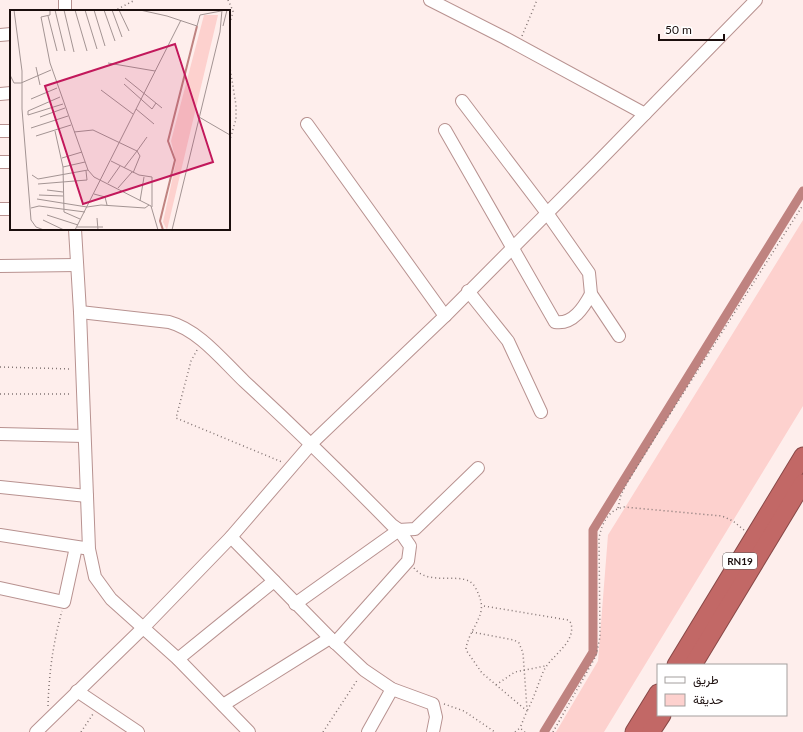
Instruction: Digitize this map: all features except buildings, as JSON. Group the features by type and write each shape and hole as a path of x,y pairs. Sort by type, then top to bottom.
{"highway":[{"name":"RN19","path":"677,664 803,456"},
{"name":"RN19","path":"694,664 803,483"},
{"path":"634,732 657,695"},
{"path":"651,732 661,716"}],"street":[{"path":"430,0 518,45 645,114"},
{"path":"36,732 143,628 231,537 312,444 445,316 468,291 513,248 756,0"},
{"path":"0,35 10,34"},
{"path":"0,94 10,93"},
{"path":"462,101 547,213 589,273 592,294 619,336"},
{"path":"307,124 445,316"},
{"path":"445,130 555,322 567,320 581,312 592,294"},
{"path":"75,230 80,312 89,549 94,577 111,598 178,659 248,732"},
{"path":"0,266 77,265"},
{"path":"468,291 508,341 541,412"},
{"path":"80,312 169,322 179,325 204,343 312,444 392,525 399,530 410,546 408,561 332,641 223,705"},
{"path":"0,434 84,436"},
{"path":"295,604 399,530 415,529 478,468"},
{"path":"0,487 87,496"},
{"path":"0,535 89,549"},
{"path":"231,537 295,604 364,670 392,688 433,704 436,717 432,732"},
{"path":"0,588 64,602 76,546"},
{"path":"178,659 274,581"},
{"path":"368,732 392,688"},
{"path":"77,691 138,732"}],"path":[{"path":"116,10 135,0"},
{"path":"228,0 233,11 230,24"},
{"path":"518,45 537,0"},
{"path":"230,68 236,105 236,119 230,140"},
{"path":"618,508 621,495 627,483 803,205"},
{"path":"204,343 196,351 191,361 176,418 228,441 292,466"},
{"path":"0,367 82,369"},
{"path":"0,394 83,394"},
{"path":"553,732 596,656 600,637 599,538 605,520 611,512 618,508 624,507 722,516 733,521 753,538"},
{"path":"408,561 415,570 424,577 431,579 468,580 473,583 483,606 466,647 468,653 482,673 527,711"},
{"path":"47,720 49,671 54,638 64,602"},
{"path":"483,606 568,620 571,623 570,634 564,649 546,666 520,728 515,732"},
{"path":"472,632 514,640 519,643 523,652 527,711"},
{"path":"496,685 506,676 524,670 546,666"},
{"path":"323,732 364,670"},
{"path":"433,704 445,705 460,709 495,732"},
{"path":"81,732 98,705"},
{"path":"520,728 525,732"}],"green space":[{"path":"803,220 803,406 604,732 556,732 598,661 608,535"}],"waterway":[{"path":"544,732 593,652 593,530 803,191"}]}
